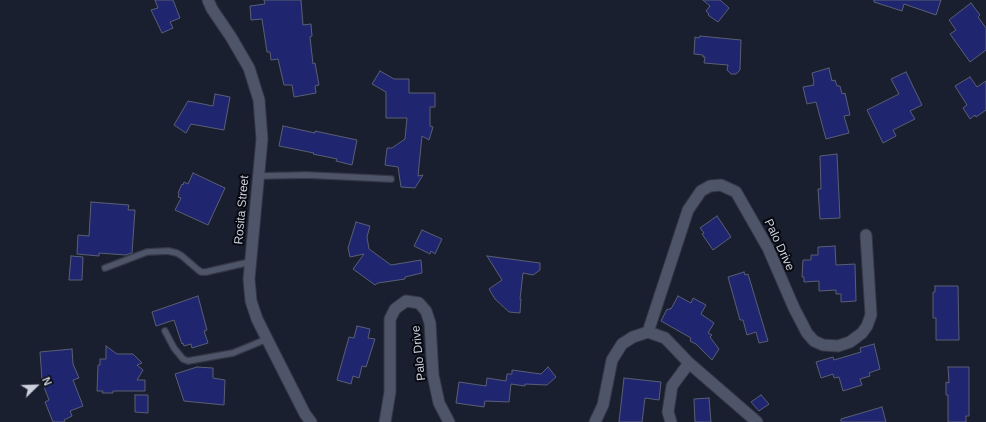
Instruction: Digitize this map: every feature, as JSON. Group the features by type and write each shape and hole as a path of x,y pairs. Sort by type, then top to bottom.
{"street":[{"name":"Rosita Street","path":"208,0 212,9 231,37 249,68 259,100 262,139 250,262 249,279 251,301 257,319 304,414 311,422"},
{"name":"Palo Drive","path":"648,332 688,210 701,191 710,186 721,185 736,192 768,248 794,308 807,333 814,341 823,345 838,346 850,342 862,333 867,326 871,315 866,235"},
{"name":"Palo Drive","path":"385,422 390,392 390,319 395,309 406,301 419,302 426,311 430,323 433,375 439,403 449,422"},
{"path":"595,422 603,404 612,360 622,344 633,337 648,332 665,338 690,363 757,422"},
{"path":"671,422 668,412 672,386 690,363"}],"lane":[{"path":"258,176 307,175 391,179"},
{"path":"105,268 147,252 168,251 182,256 202,272 250,262"},
{"path":"165,331 174,348 183,359 188,361 233,353 267,339"}],"building":[{"path":"155,0 173,0 180,18 170,22 173,28 162,33 151,10 158,8"},
{"path":"264,0 301,0 303,25 311,24 312,36 310,37 313,64 315,63 319,85 315,86 316,93 294,97 292,85 284,85 278,59 271,60 270,52 267,52 262,19 251,20 250,6 265,4"},
{"path":"703,0 720,0 729,8 718,22 708,15 709,14 706,11 710,6"},
{"path":"874,0 941,0 936,15 904,4 902,11 874,2"},
{"path":"971,3 980,15 978,17 986,28 986,50 970,62 950,34 956,30 949,20"},
{"path":"700,36 741,40 740,70 736,74 731,74 727,70 728,65 704,63 705,57 703,57 703,55 694,54 695,37 699,38"},
{"path":"829,68 832,81 835,80 837,86 840,86 842,94 845,93 850,115 844,116 849,133 826,139 816,102 807,104 803,87 814,85 812,73"},
{"path":"380,71 394,79 409,79 409,93 435,93 435,107 430,107 430,126 433,127 429,140 422,136 418,176 423,175 415,188 401,187 398,167 385,165 387,148 392,148 405,139 407,118 386,118 386,92 372,84"},
{"path":"906,72 922,105 910,111 915,119 893,130 896,136 883,143 867,110 899,94 891,79"},
{"path":"970,77 977,87 986,81 986,110 970,119 963,108 967,105 955,86"},
{"path":"215,94 230,97 224,130 191,124 186,133 174,125 188,101 213,106"},
{"path":"283,126 357,140 352,165 336,161 337,159 313,154 314,153 279,146"},
{"path":"837,154 840,218 820,219 818,189 821,189 820,156"},
{"path":"193,173 225,188 208,225 175,210 181,198 178,197 178,193 182,184 183,185 184,182 188,184"},
{"path":"91,202 129,205 128,210 135,210 132,253 126,255 99,253 99,256 77,254 78,235 89,236"},
{"path":"717,216 731,237 713,250 702,234 704,233 700,228"},
{"path":"356,222 370,226 367,237 369,249 391,265 421,260 422,273 405,277 405,279 378,283 375,285 353,269 364,254 350,257 348,248"},
{"path":"422,230 442,239 435,254 431,251 430,254 414,246"},
{"path":"835,246 836,265 855,264 856,301 841,302 841,294 836,294 836,290 819,291 819,281 804,282 804,277 802,277 803,260 811,260 811,255 818,255 818,247"},
{"path":"71,256 83,257 82,280 69,280"},
{"path":"487,256 540,263 540,270 533,275 523,273 520,313 509,312 495,299 489,289 502,280"},
{"path":"744,272 745,275 748,274 768,341 759,343 756,332 747,335 743,320 740,320 728,277"},
{"path":"935,286 958,286 959,340 936,340 936,318 933,318 933,292 935,292"},
{"path":"198,296 207,330 204,331 208,343 192,348 191,344 184,346 183,343 182,344 174,320 156,326 152,312"},
{"path":"678,296 691,303 693,298 706,305 701,314 714,323 708,333 712,335 710,337 719,349 712,360 696,344 690,341 691,338 661,321 667,309 671,309"},
{"path":"357,326 370,329 368,338 375,339 366,367 362,366 359,378 353,376 351,384 337,380 349,337 354,338"},
{"path":"874,344 880,369 869,373 870,376 860,379 862,385 843,391 839,377 834,378 833,374 821,378 816,362 833,357 834,360 861,352 860,348"},
{"path":"106,346 117,354 133,354 142,363 137,365 143,370 137,380 145,380 145,391 113,391 113,393 102,393 103,391 97,391 98,365 100,365 100,359 106,359"},
{"path":"72,349 73,364 79,378 73,380 83,406 70,411 72,416 64,420 65,422 53,422 45,402 49,400 41,379 40,352"},
{"path":"197,367 213,368 213,378 225,380 224,405 184,401 175,374"},
{"path":"548,367 556,377 547,385 525,384 525,386 511,384 509,402 485,401 484,407 456,403 459,382 486,386 487,378 506,381 507,374 512,374 512,370 541,374"},
{"path":"948,367 969,367 969,416 966,416 966,422 948,422 948,395 946,395 946,382 949,383"},
{"path":"624,378 661,382 659,400 645,398 642,422 619,422"},
{"path":"135,395 148,395 148,413 135,412"},
{"path":"761,395 769,404 759,411 751,402"},
{"path":"709,398 711,422 695,422 694,399"},
{"path":"882,407 886,422 841,422 841,419"}]}
